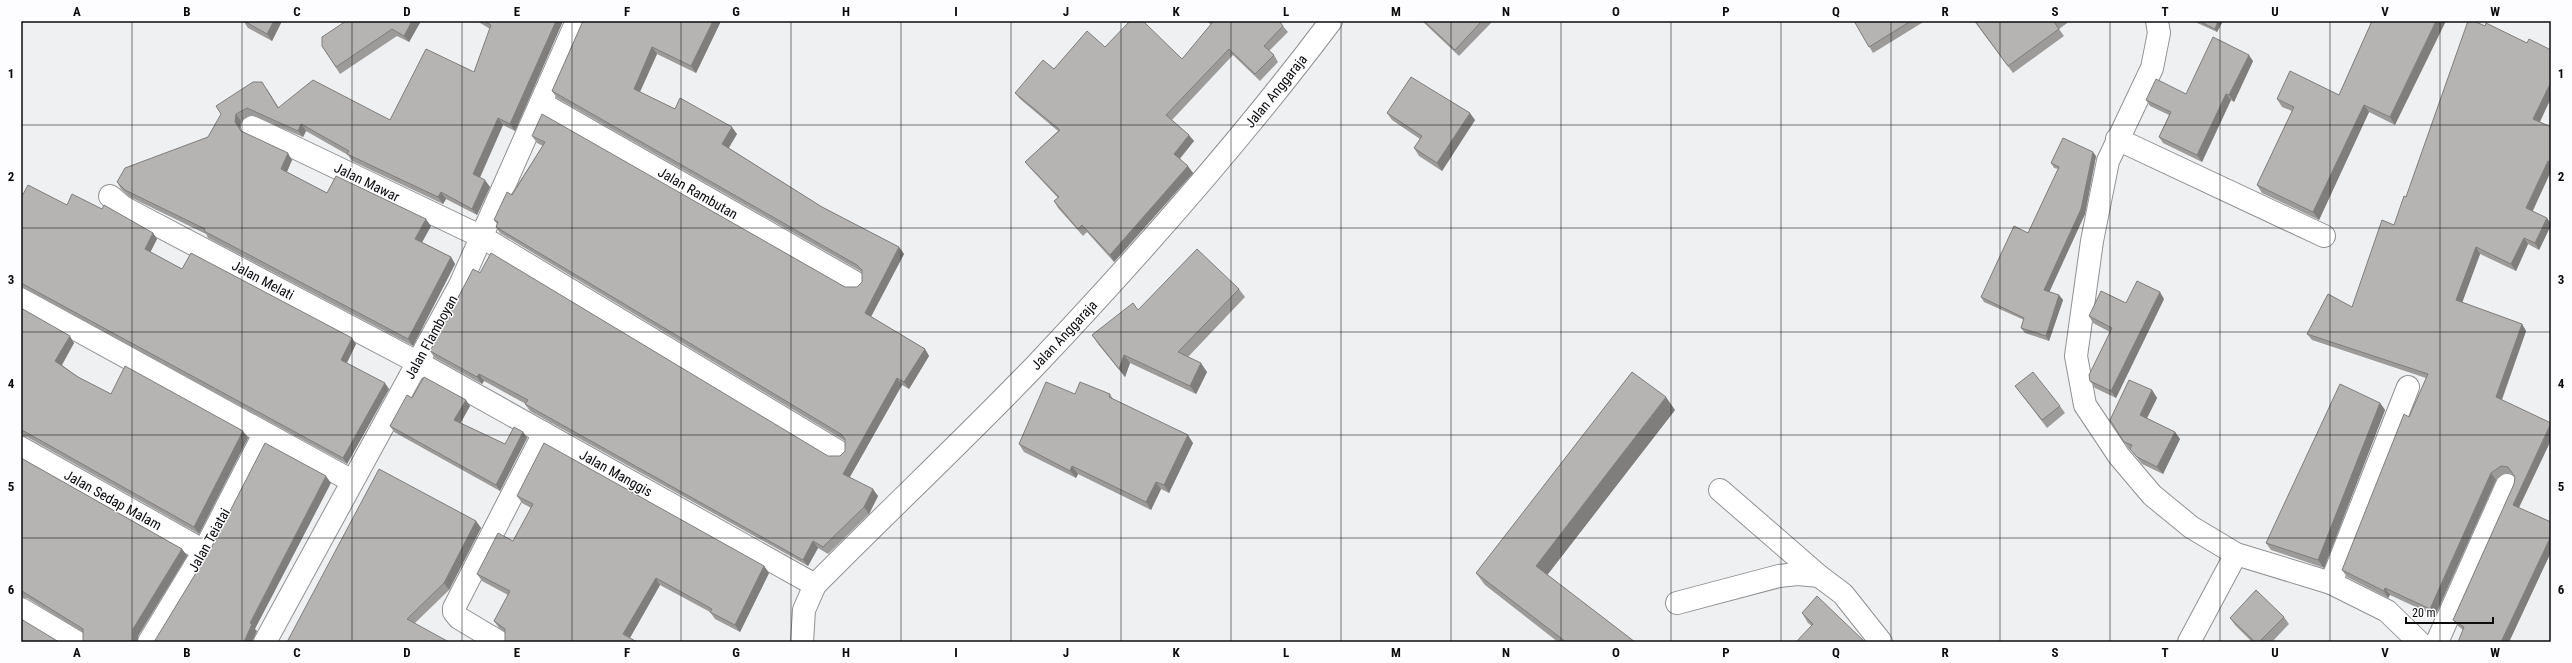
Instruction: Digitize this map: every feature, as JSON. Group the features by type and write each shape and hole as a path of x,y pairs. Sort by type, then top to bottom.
{"street":[{"name":"Jalan Flamboyan","path":"265,642 460,285 577,21"},
{"name":"Jalan Anggaraja","path":"802,642 804,610 815,585 1034,367 1161,230 1290,75 1331,21"},
{"path":"2157,21 2159,33 2152,68 2117,139 2108,161 2092,241 2076,356 2085,405 2119,456 2152,495 2191,527 2236,554 2331,583 2387,611 2419,642"},
{"name":"Jalan Rambutan","path":"541,103 856,283"},
{"name":"Jalan Mawar","path":"252,127 482,237 839,452"},
{"path":"2117,139 2324,236"},
{"name":"Jalan Melati","path":"110,196 123,207 417,362"},
{"path":"21,299 264,434 352,481"},
{"name":"Jalan Manggis","path":"417,362 815,585"},
{"path":"2331,583 2408,386"},
{"path":"499,642 459,618 454,612 454,608 544,433"},
{"name":"Jalan Teiatai","path":"149,642 204,551 264,434"},
{"name":"Jalan Sedap Malam","path":"21,448 204,551"},
{"path":"2437,642 2507,485"},
{"path":"1720,490 1819,576 1836,586 1881,642"},
{"path":"2189,642 2236,554"},
{"path":"1677,603 1779,576 1798,574 1819,576"},
{"path":"21,609 78,642"}],"building":[{"path":"244,21 274,21 267,34"},
{"path":"346,21 412,21 404,36 392,29 336,67 322,46 322,37"},
{"path":"484,21 556,21 510,124 498,118 473,174 485,180 472,209 441,192 438,197 347,154 349,151 301,124 298,131 247,108 236,114 235,122 241,131 288,153 281,169 327,193 336,176 426,219 415,239 451,257 408,339 204,231 205,229 125,190 117,182 125,168 208,137 221,114 216,106 253,82 262,82 278,108 313,80 390,120 426,49 474,72 491,25"},
{"path":"583,21 713,21 691,66 652,47 634,89 675,109 680,98 732,127 722,144 822,207 899,247 865,313 925,349 904,382 897,378 843,474 873,489 864,507 823,547 813,541 803,560 525,404 528,400 479,374 477,377 430,351 473,269 480,273 491,253 828,456 840,456 845,451 845,439 841,434 496,227 498,222 494,220 507,192 512,195 545,142 532,136 542,114 845,287 857,287 862,282 862,270 857,265 552,91"},
{"path":"1130,21 1143,21 1182,59 1212,23 1210,21 1279,21 1283,26 1264,46 1274,55 1255,74 1229,49 1166,115 1189,135 1174,154 1188,166 1110,255 1082,225 1078,229 1054,201 1059,197 1025,162 1060,130 1015,93 1043,60 1054,69 1087,31 1105,47"},
{"path":"1424,21 1482,21 1455,50"},
{"path":"1854,21 1911,21 1869,47"},
{"path":"1975,21 2056,21 2054,22 2059,29 2008,66"},
{"path":"2199,21 2218,21 2215,29"},
{"path":"2372,21 2436,21 2390,117 2364,105 2313,212 2257,185 2294,107 2277,99 2290,71 2339,95"},
{"path":"2468,21 2474,21 2485,26 2486,23 2527,43 2529,39 2551,50 2551,82 2533,119 2551,127 2551,163 2548,161 2526,208 2547,218 2535,243 2524,238 2511,264 2476,247 2456,300 2522,324 2496,397 2551,423 2513,505 2551,522 2551,536 2501,642 2458,642 2464,627 2453,620 2514,484 2515,477 2508,467 2501,466 2491,473 2430,609 2385,588 2384,591 2342,570 2404,414 2409,417 2428,374 2307,334 2328,294 2352,307 2382,220 2394,225 2404,196 2406,197"},
{"path":"2213,37 2249,55 2229,95 2226,94 2197,155 2159,137 2171,112 2146,100 2156,79 2186,94"},
{"path":"1411,77 1470,113 1437,163 1414,148 1422,136 1387,113"},
{"path":"2063,138 2093,152 2081,209 2044,290 2059,295 2046,336 2021,328 2024,318 1981,297 2014,226 2028,233 2059,167 2051,163"},
{"path":"28,185 67,205 72,194 102,209 104,205 153,233 145,249 182,269 191,253 352,338 341,360 385,383 343,458 21,283 21,198"},
{"path":"1197,249 1239,289 1178,352 1201,363 1190,386 1124,355 1119,369 1092,335 1133,303 1138,310"},
{"path":"2137,281 2160,292 2111,391 2090,381 2089,375 2112,328 2089,316 2101,291 2126,303"},
{"path":"21,308 70,336 55,361 78,377 111,394 125,366 243,431 194,527 21,430"},
{"path":"1632,372 1666,397 1536,566 1635,642 1566,642 1476,573"},
{"path":"2033,372 2060,406 2042,420 2015,386"},
{"path":"424,377 466,400 454,420 505,444 514,427 523,432 496,485 390,426 407,395 412,398"},
{"path":"2129,380 2152,390 2140,415 2175,432 2157,467 2137,457 2130,449 2132,445 2124,442 2110,420"},
{"path":"1046,382 1075,394 1080,382 1110,394 1109,397 1188,435 1164,485 1156,482 1146,502 1072,466 1070,471 1019,444"},
{"path":"2340,384 2380,403 2318,560 2266,543"},
{"path":"265,443 326,476 250,623 252,624 244,642 154,642 210,550"},
{"path":"544,443 764,566 735,625 710,612 712,609 656,578 623,634 637,642 503,642 505,641 505,629 494,621 510,591 477,574 498,533 513,541 533,504 517,496"},
{"path":"21,458 182,549 133,629 134,642 82,642 83,629 21,591"},
{"path":"379,469 476,521 444,583 407,619 449,642 287,642"},
{"path":"2256,590 2284,617 2259,642 2255,642 2230,618"},
{"path":"1817,596 1865,642 1796,642 1813,624 1802,613"},
{"path":"21,619 59,642 21,642"}]}
